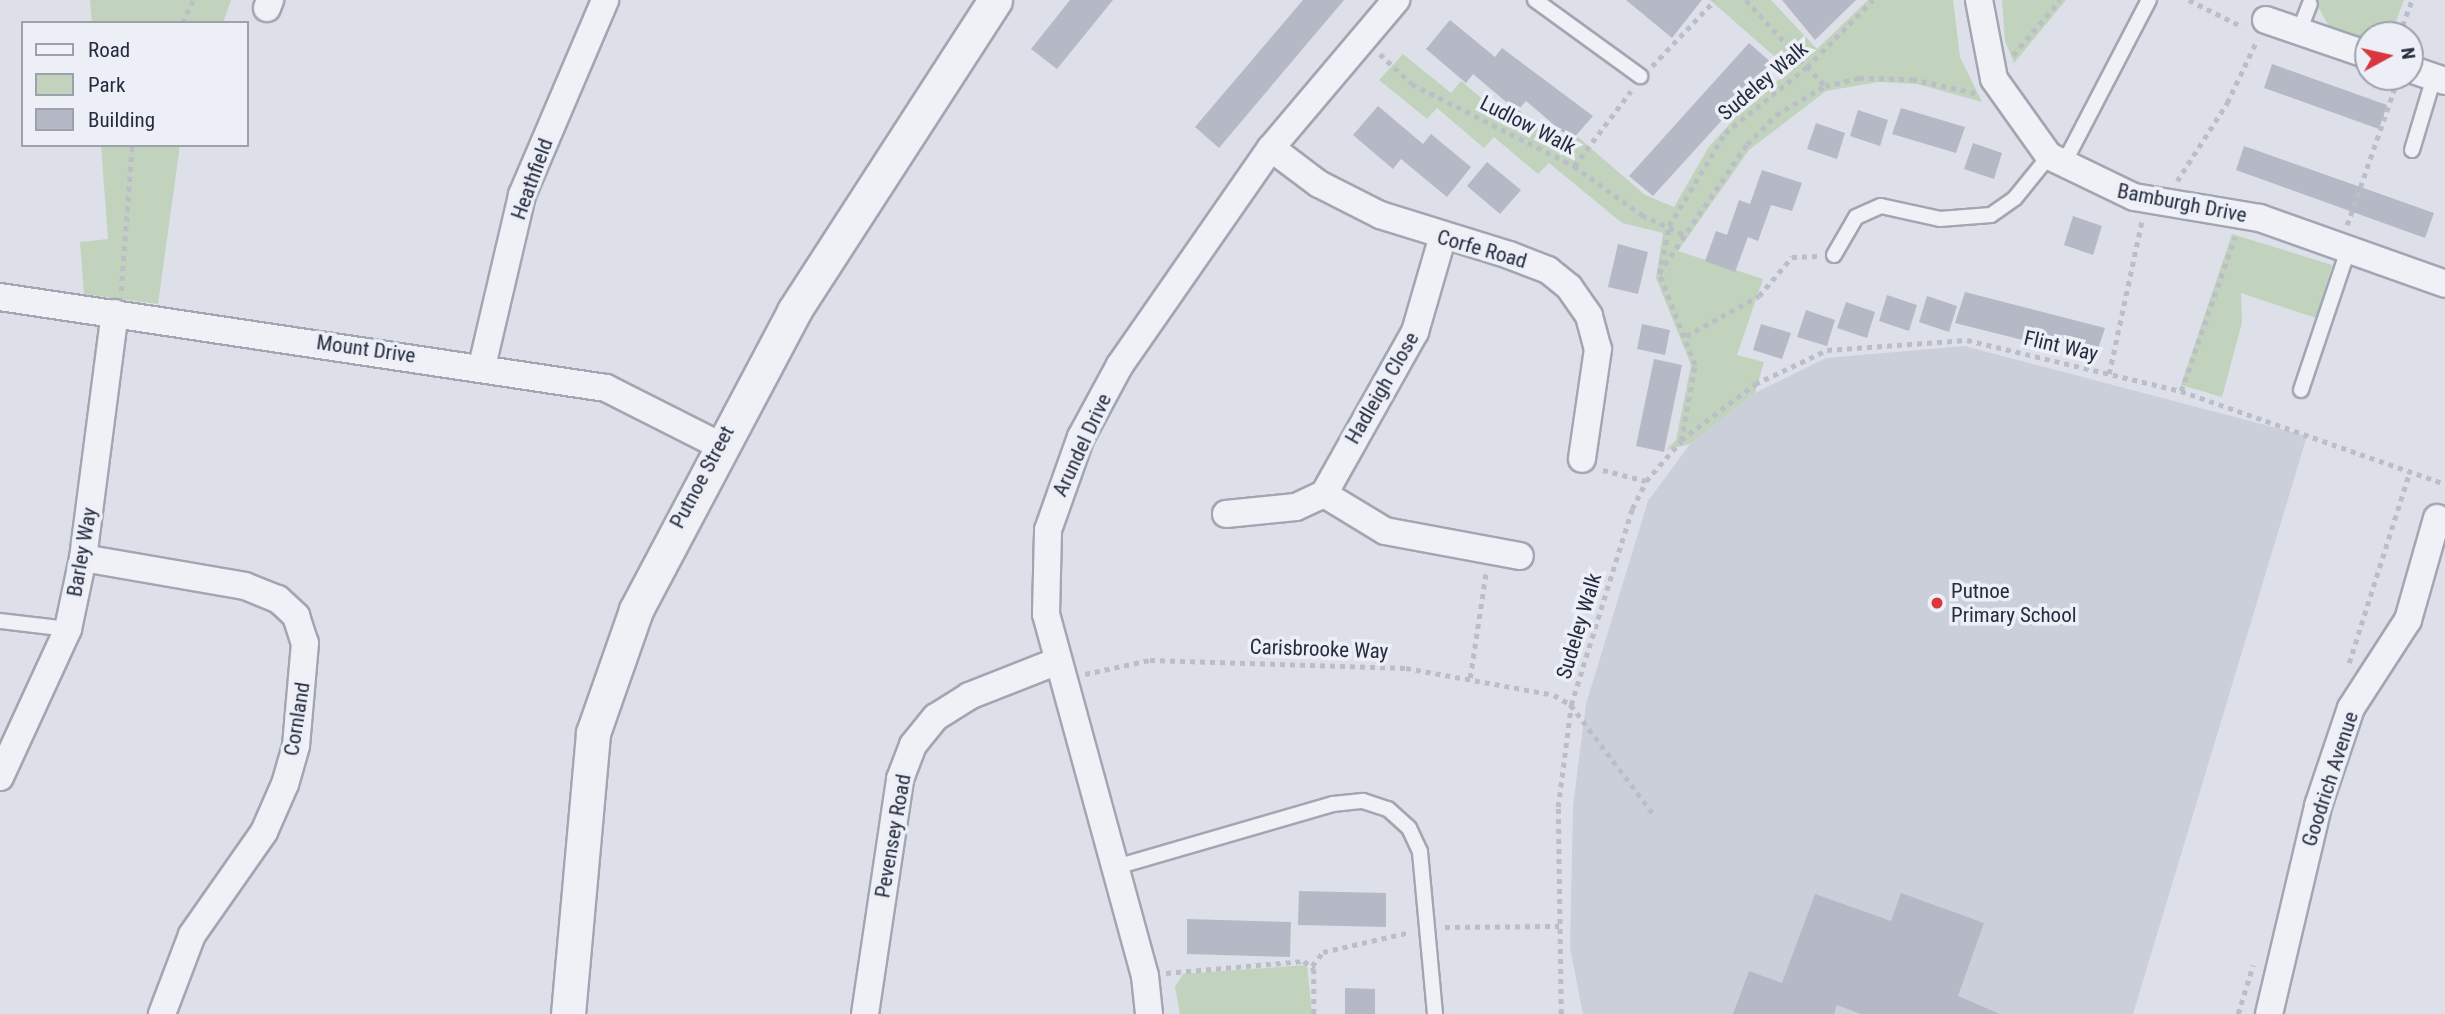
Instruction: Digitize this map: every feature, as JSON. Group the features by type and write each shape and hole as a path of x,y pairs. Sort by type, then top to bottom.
{"street":[{"name":"Heathfield","path":"482,366 522,194 604,0"},
{"name":"Arundel Drive","path":"1149,1014 1145,976 1045,614 1045,568 1059,489 1121,365 1271,148 1361,37 1396,0"},
{"name":"Bamburgh Drive","path":"1979,0 1994,79 2056,160 2099,186 2243,214 2445,284"},
{"name":"Putnoe Street","path":"568,1014 593,733 636,610 719,445 867,192 990,2"},
{"path":"2262,28 2299,32 2354,50"},
{"name":"Corfe Road","path":"1271,148 1319,184 1442,239 1548,270 1589,316 1598,349 1582,459"},
{"name":"Hadleigh Close","path":"1324,494 1415,332 1442,239"},
{"name":"Mount Drive","path":"0,297 482,366 606,388 719,445"},
{"name":"Barley Way","path":"0,776 68,629 83,558 115,313"},
{"path":"1226,514 1296,507 1324,494 1385,531 1520,556"},
{"name":"Goodrich Avenue","path":"2269,1014 2318,806 2351,708 2408,620 2437,518"},
{"name":"Cornland","path":"83,558 245,586 278,599 296,617 305,643 296,746 285,784 264,832 192,935 162,1014"},
{"name":"Pevensey Road","path":"865,1014 900,779 913,745 936,717 969,696 1061,670"}],"lane":[{"path":"1535,0 1640,76"},
{"path":"1834,255 1856,217 1881,206 1940,219 1991,215 2015,198 2056,160 2149,0"},
{"path":"2299,32 2310,4"},
{"path":"2412,150 2429,76"},
{"path":"2301,390 2344,248"},
{"path":"0,621 68,629"},
{"path":"1116,867 1333,804 1363,802 1388,809 1409,828 1420,852 1430,928 1435,1014"}],"path":[{"path":"183,21 192,0"},
{"path":"1574,166 1640,76 1671,51 1715,0"},
{"path":"1746,0 1825,86"},
{"name":"Sudeley Walk","path":"1560,1014 1558,807 1571,705 1646,481 1681,440 1695,365 1686,336 1658,274 1669,226 1725,133 1807,67 1873,0"},
{"path":"1994,79 2060,0"},
{"path":"2109,374 2156,199 2227,103 2262,28 2189,0"},
{"path":"2404,21 2412,0"},
{"name":"Ludlow Walk","path":"1361,37 1412,84 1574,166 1642,215 1685,234"},
{"name":"Sudeley Walk","path":"1658,274 1747,144 1776,115 1825,86 1859,78 1912,79 1972,94 1994,79"},
{"path":"2344,248 2394,91"},
{"path":"115,313 132,147"},
{"path":"2181,391 2243,214"},
{"path":"1686,336 1759,296 1792,257 1834,255"},
{"name":"Flint Way","path":"1681,440 1755,384 1828,350 1967,340 2181,391 2445,484"},
{"path":"1582,459 1646,481"},
{"path":"1470,678 1490,550"},
{"name":"Carisbrooke Way","path":"1061,670 1150,660 1406,668 1554,695 1571,705"},
{"path":"1571,705 1653,814"},
{"path":"1314,1014 1312,966 1323,952 1352,942 1430,928 1559,926"},
{"path":"1145,976 1304,961 1312,966"}],"shaded area":[{"name":"Putnoe Primary School","path":"1964,346 2307,436 2133,1014 1583,1014 1570,948 1573,806 1586,704 1648,501 1690,444 1755,393 1826,358"}],"green space":[{"path":"90,0 231,0 224,21 92,21"},
{"path":"1710,0 1771,0 1817,49 1868,0 1953,0 1960,57 1982,102 1917,84 1878,82 1826,91 1749,150 1678,251 1763,279 1737,355 1764,362 1755,393 1690,444 1666,450 1676,440 1691,365 1656,278 1663,233 1622,223 1549,163 1538,174 1494,137 1484,148 1437,108 1427,119 1379,80 1403,54 1451,93 1461,81 1506,119 1517,108 1560,146 1571,131 1645,195 1674,207 1708,148 1751,100 1791,71"},
{"path":"2002,0 2066,0 2014,63 2005,41"},
{"path":"2314,0 2404,0 2396,21 2354,21 2354,36 2330,28"},
{"path":"101,147 180,147 158,304 84,294 80,242 108,239"},
{"path":"2232,234 2332,265 2316,318 2241,293 2242,323 2222,397 2181,385"},
{"path":"1307,965 1312,1014 1180,1014 1175,987 1183,974"}],"building":[{"path":"1070,0 1113,0 1057,69 1031,49"},
{"path":"1303,0 1344,0 1219,148 1195,127"},
{"path":"1626,0 1702,0 1672,38"},
{"path":"1782,0 1856,0 1815,40"},
{"path":"1450,20 1495,57 1502,48 1593,116 1572,140 1526,101 1517,111 1473,74 1466,83 1426,49"},
{"path":"1749,43 1773,64 1653,196 1629,176"},
{"path":"2272,64 2387,105 2379,129 2264,88"},
{"path":"1378,106 1423,144 1431,134 1471,167 1447,197 1401,159 1393,169 1353,135"},
{"path":"1901,108 1965,127 1956,153 1892,134"},
{"path":"1858,110 1888,120 1880,146 1850,136"},
{"path":"1816,123 1845,133 1837,159 1807,149"},
{"path":"1973,143 2002,153 1994,179 1964,169"},
{"path":"2244,146 2434,213 2425,238 2236,170"},
{"path":"1487,162 1521,190 1500,214 1467,186"},
{"path":"1762,170 1802,183 1792,211 1771,205 1758,241 1748,237 1735,272 1705,261 1716,231 1727,235 1739,200 1750,204"},
{"path":"2073,216 2102,226 2093,255 2064,245"},
{"path":"1618,244 1648,252 1638,294 1608,287"},
{"path":"1965,292 2105,328 2096,355 2025,334 2023,340 1955,323"},
{"path":"1887,295 1917,305 1909,331 1879,321"},
{"path":"1927,296 1957,306 1949,332 1919,322"},
{"path":"1846,302 1875,312 1867,338 1837,328"},
{"path":"1806,310 1835,320 1827,346 1797,337"},
{"path":"1642,324 1670,330 1665,355 1637,349"},
{"path":"1761,324 1791,333 1782,359 1753,350"},
{"path":"1654,359 1682,365 1664,452 1636,446"},
{"path":"1299,891 1386,893 1386,927 1298,925"},
{"path":"1901,893 1984,923 1958,996 2000,1014 1861,1014 1837,1005 1834,1014 1733,1014 1749,971 1782,983 1815,894 1891,921"},
{"path":"1187,919 1291,922 1290,957 1187,954"},
{"path":"1345,988 1375,989 1375,1014 1345,1014"}],"place":[{"name":"Putnoe Primary School","path":"1937,603"}]}
